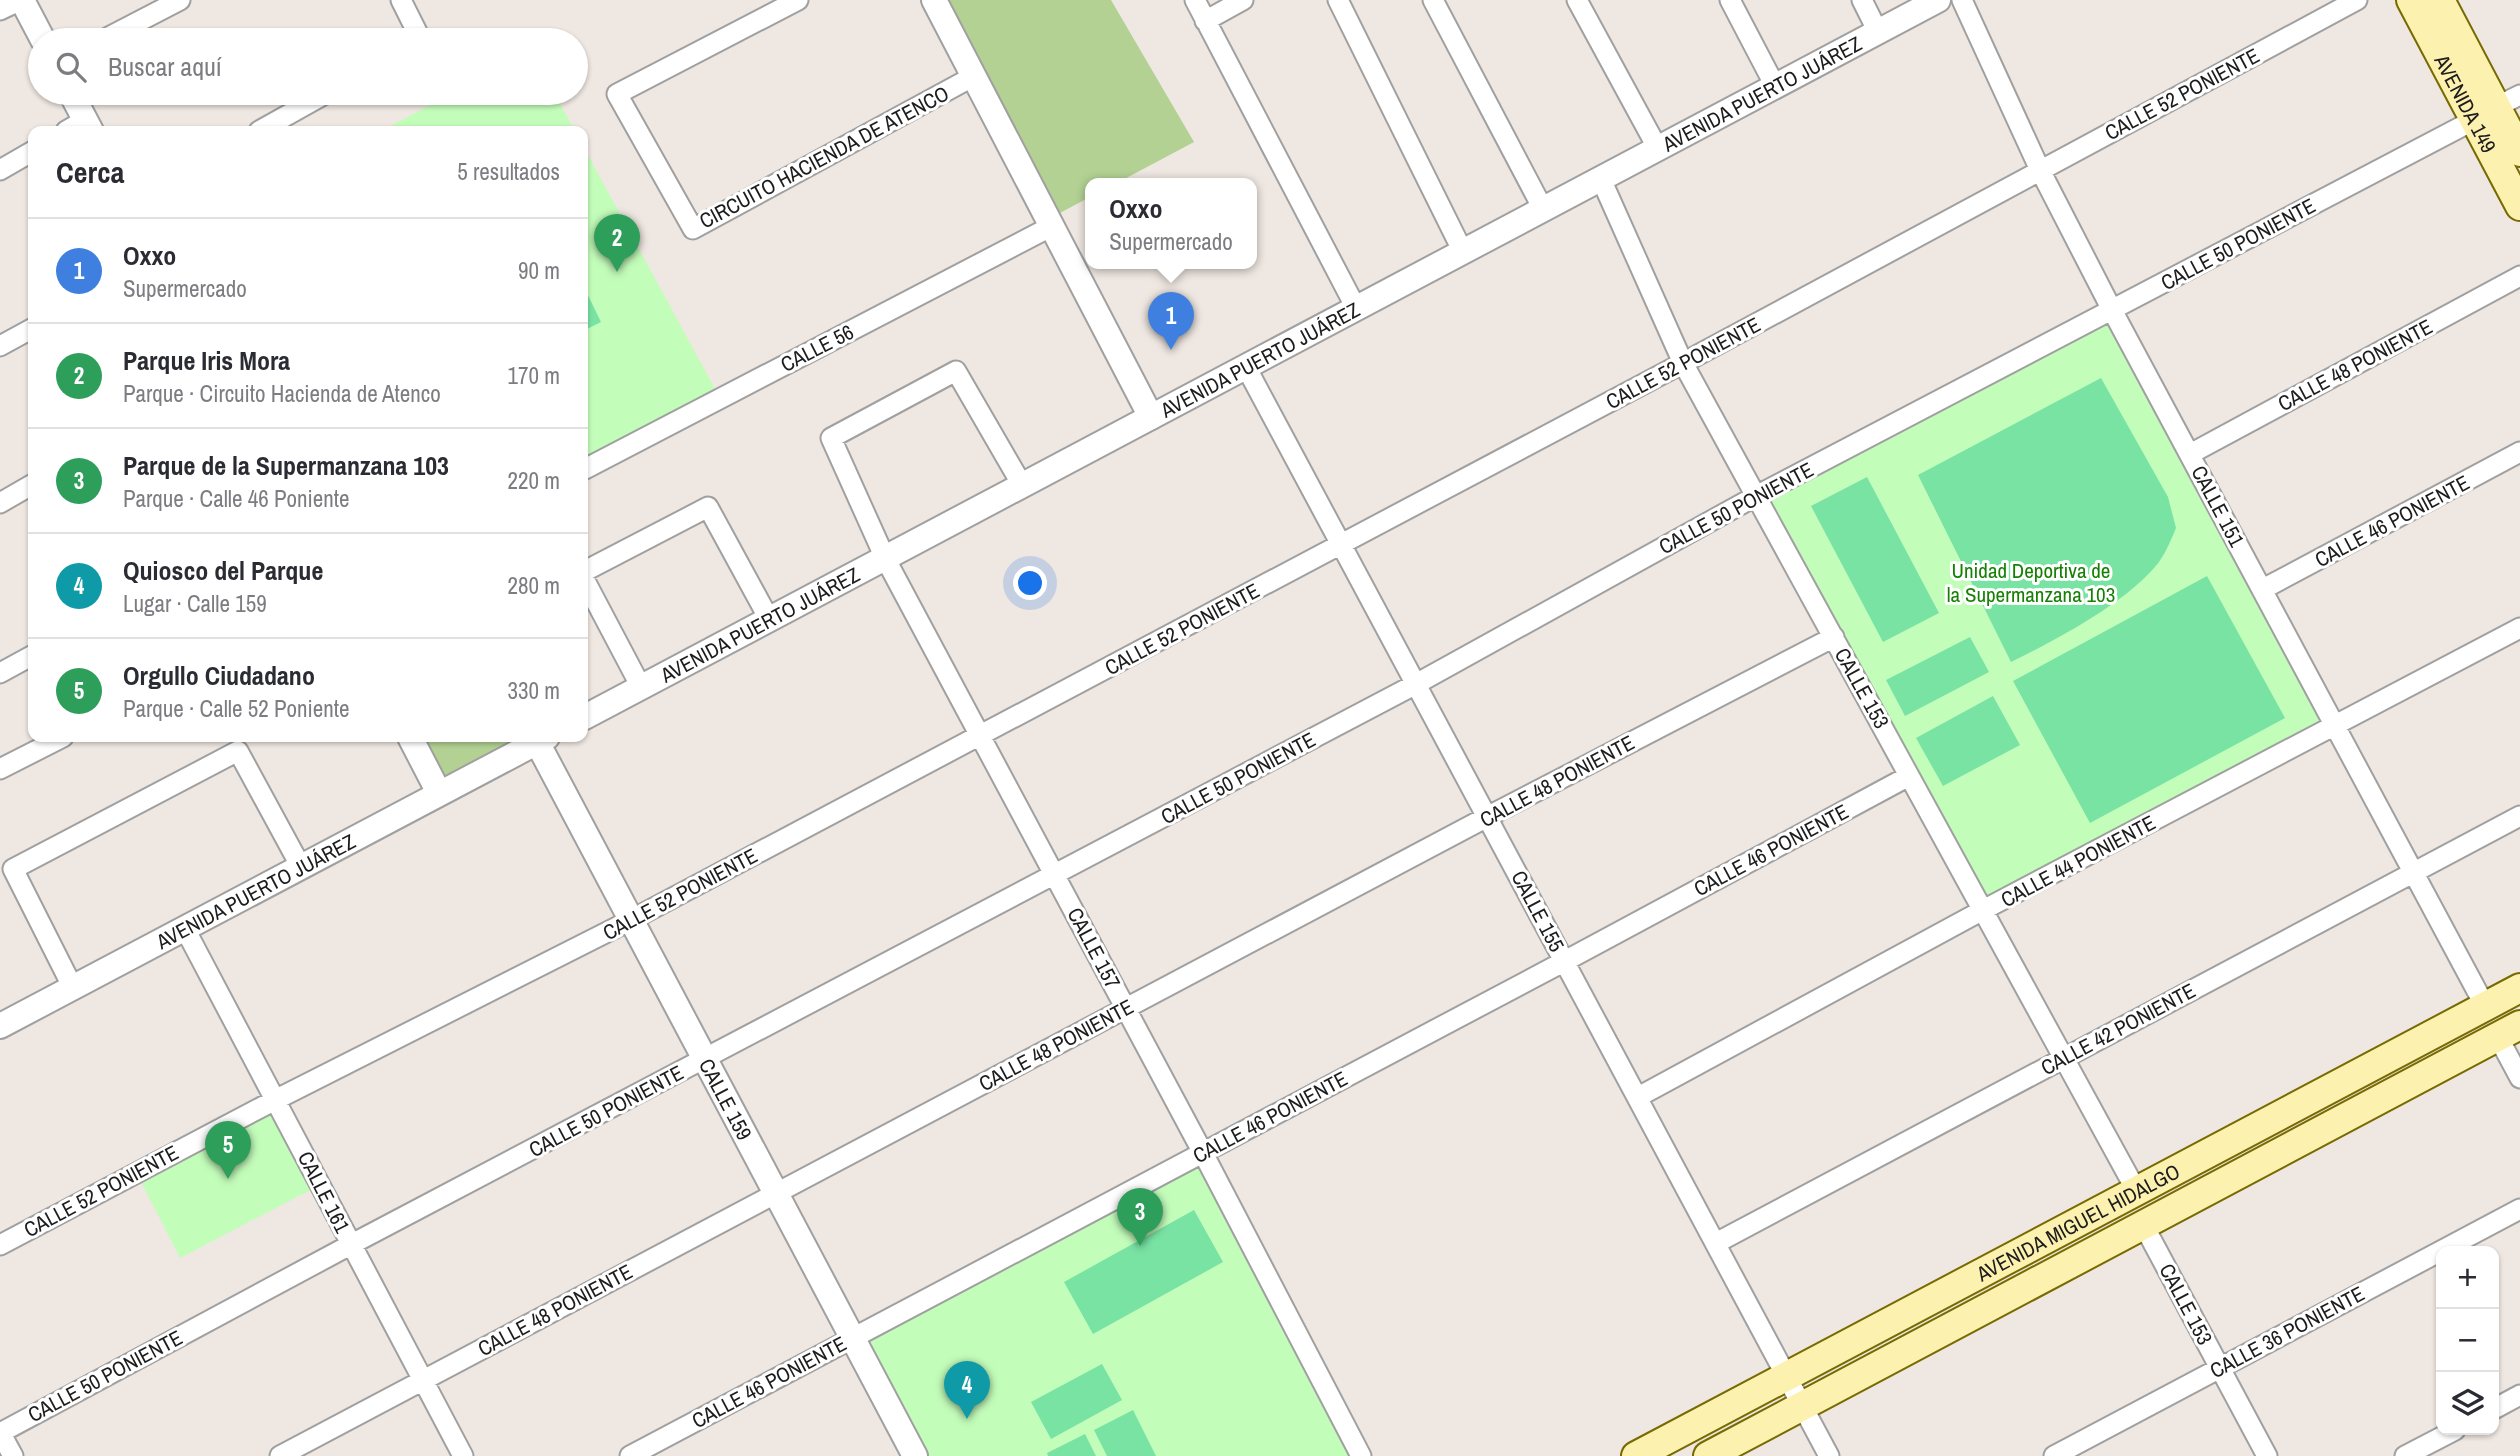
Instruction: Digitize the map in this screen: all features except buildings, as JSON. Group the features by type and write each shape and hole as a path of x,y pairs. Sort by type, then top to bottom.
{"main road":[{"name":"AVENIDA 149","path":"2411,0 2497,107 2520,206"},
{"name":"AVENIDA 149","path":"2440,0 2520,152"},
{"name":"AVENIDA MIGUEL HIDALGO","path":"1636,1456 2520,988"},
{"name":"AVENIDA MIGUEL HIDALGO","path":"1707,1456 2509,1031"}],"street":[{"path":"0,10 21,0 36,28"},
{"path":"126,28 180,0"},
{"path":"401,0 415,28"},
{"name":"CIRCUITO HACIENDA DE ATENCO","path":"799,0 617,93 693,229 974,76"},
{"path":"934,0 1151,417"},
{"path":"1195,0 1356,308"},
{"path":"1205,21 1243,0"},
{"path":"1338,0 1463,252"},
{"path":"1433,0 1544,209"},
{"path":"1577,0 1658,149"},
{"path":"1730,0 1775,86"},
{"path":"1862,0 1878,32"},
{"name":"AVENIDA PUERTO JUÁREZ","path":"588,715 1938,0"},
{"name":"CALLE 151","path":"1962,0 2040,170 2112,310 2485,1006"},
{"name":"CALLE 52 PONIENTE","path":"0,1245 277,1099 631,920 1683,363 2357,0"},
{"path":"75,105 81,126"},
{"path":"268,126 306,105"},
{"name":"CALLE 50 PONIENTE","path":"0,1433 350,1245 1416,684 1756,496 2497,107"},
{"path":"0,170 28,154"},
{"name":"CALLE 153","path":"1601,179 1683,363 2136,1191"},
{"name":"CALLE 56","path":"588,467 1052,226"},
{"name":"CALLE 48 PONIENTE","path":"2190,454 2520,276"},
{"path":"0,346 28,331"},
{"name":"CALLE 155","path":"1246,367 1829,1456"},
{"name":"CALLE 157","path":"1022,485 956,371 831,438 885,558 1203,1153 1361,1456"},
{"name":"CALLE 46 PONIENTE","path":"2263,589 2520,452"},
{"path":"0,503 28,487"},
{"path":"588,572 708,507 769,619"},
{"path":"588,585 641,687"},
{"name":"CALLE 44 PONIENTE","path":"1638,1097 1983,910 2520,628"},
{"name":"CALLE 48 PONIENTE","path":"280,1456 1487,817 1834,637"},
{"path":"0,673 28,658"},
{"path":"0,769 53,742"},
{"path":"413,742 439,793"},
{"name":"AVENIDA PUERTO JUÁREZ","path":"0,1026 536,742"},
{"name":"CALLE 159","path":"543,742 631,920 915,1456"},
{"path":"73,988 13,869 238,751 301,867"},
{"name":"CALLE 46 PONIENTE","path":"630,1456 1909,776"},
{"name":"CALLE 42 PONIENTE","path":"1716,1243 2520,816"},
{"name":"CALLE 161","path":"185,929 463,1456"},
{"path":"2509,1031 2520,1078"},
{"name":"CALLE 36 PONIENTE","path":"2053,1456 2520,1209"},
{"name":"CALLE 153","path":"2144,1226 2267,1456"},
{"path":"2499,1406 2520,1395"},
{"path":"0,1433 13,1456"},
{"path":"2405,1456 2445,1435"}],"green space":[{"path":"944,0 1111,0 1194,142 1126,178 1085,178 1085,200 1058,214"},
{"path":"430,105 561,105 572,126 390,126"},
{"path":"588,155 720,398 588,466"},
{"path":"588,295 601,322 588,328"},
{"name":"Unidad Deportiva de la Supermanzana 103","path":"2111,316 2329,726 1985,905 1763,498"},
{"path":"2101,378 2168,497 2176,528 2159,562 2129,591 2090,619 2011,662 1918,475"},
{"path":"1867,477 1939,613 1883,642 1811,506"},
{"path":"2207,576 2285,718 2090,823 2013,681"},
{"path":"1970,637 1989,672 1905,716 1886,680"},
{"path":"1993,696 2020,745 1943,786 1916,738"},
{"path":"413,742 536,742 439,793"},
{"path":"277,1099 320,1185 180,1258 136,1172"},
{"path":"1203,1154 1361,1456 916,1456 853,1338"},
{"path":"1194,1210 1223,1262 1093,1334 1064,1282"},
{"path":"1102,1364 1122,1400 1051,1439 1031,1402"},
{"path":"1133,1410 1156,1456 1107,1456 1094,1430"},
{"path":"1085,1434 1096,1456 1048,1456 1047,1453"}],"place":[{"name":"Parque Iris Mora","path":"617,272"},
{"name":"Oxxo","path":"1171,350"},
{"name":"Orgullo Ciudadano","path":"228,1179"},
{"name":"Parque de la Supermanzana 103","path":"1140,1246"},
{"name":"Quiosco del Parque","path":"967,1419"}]}
